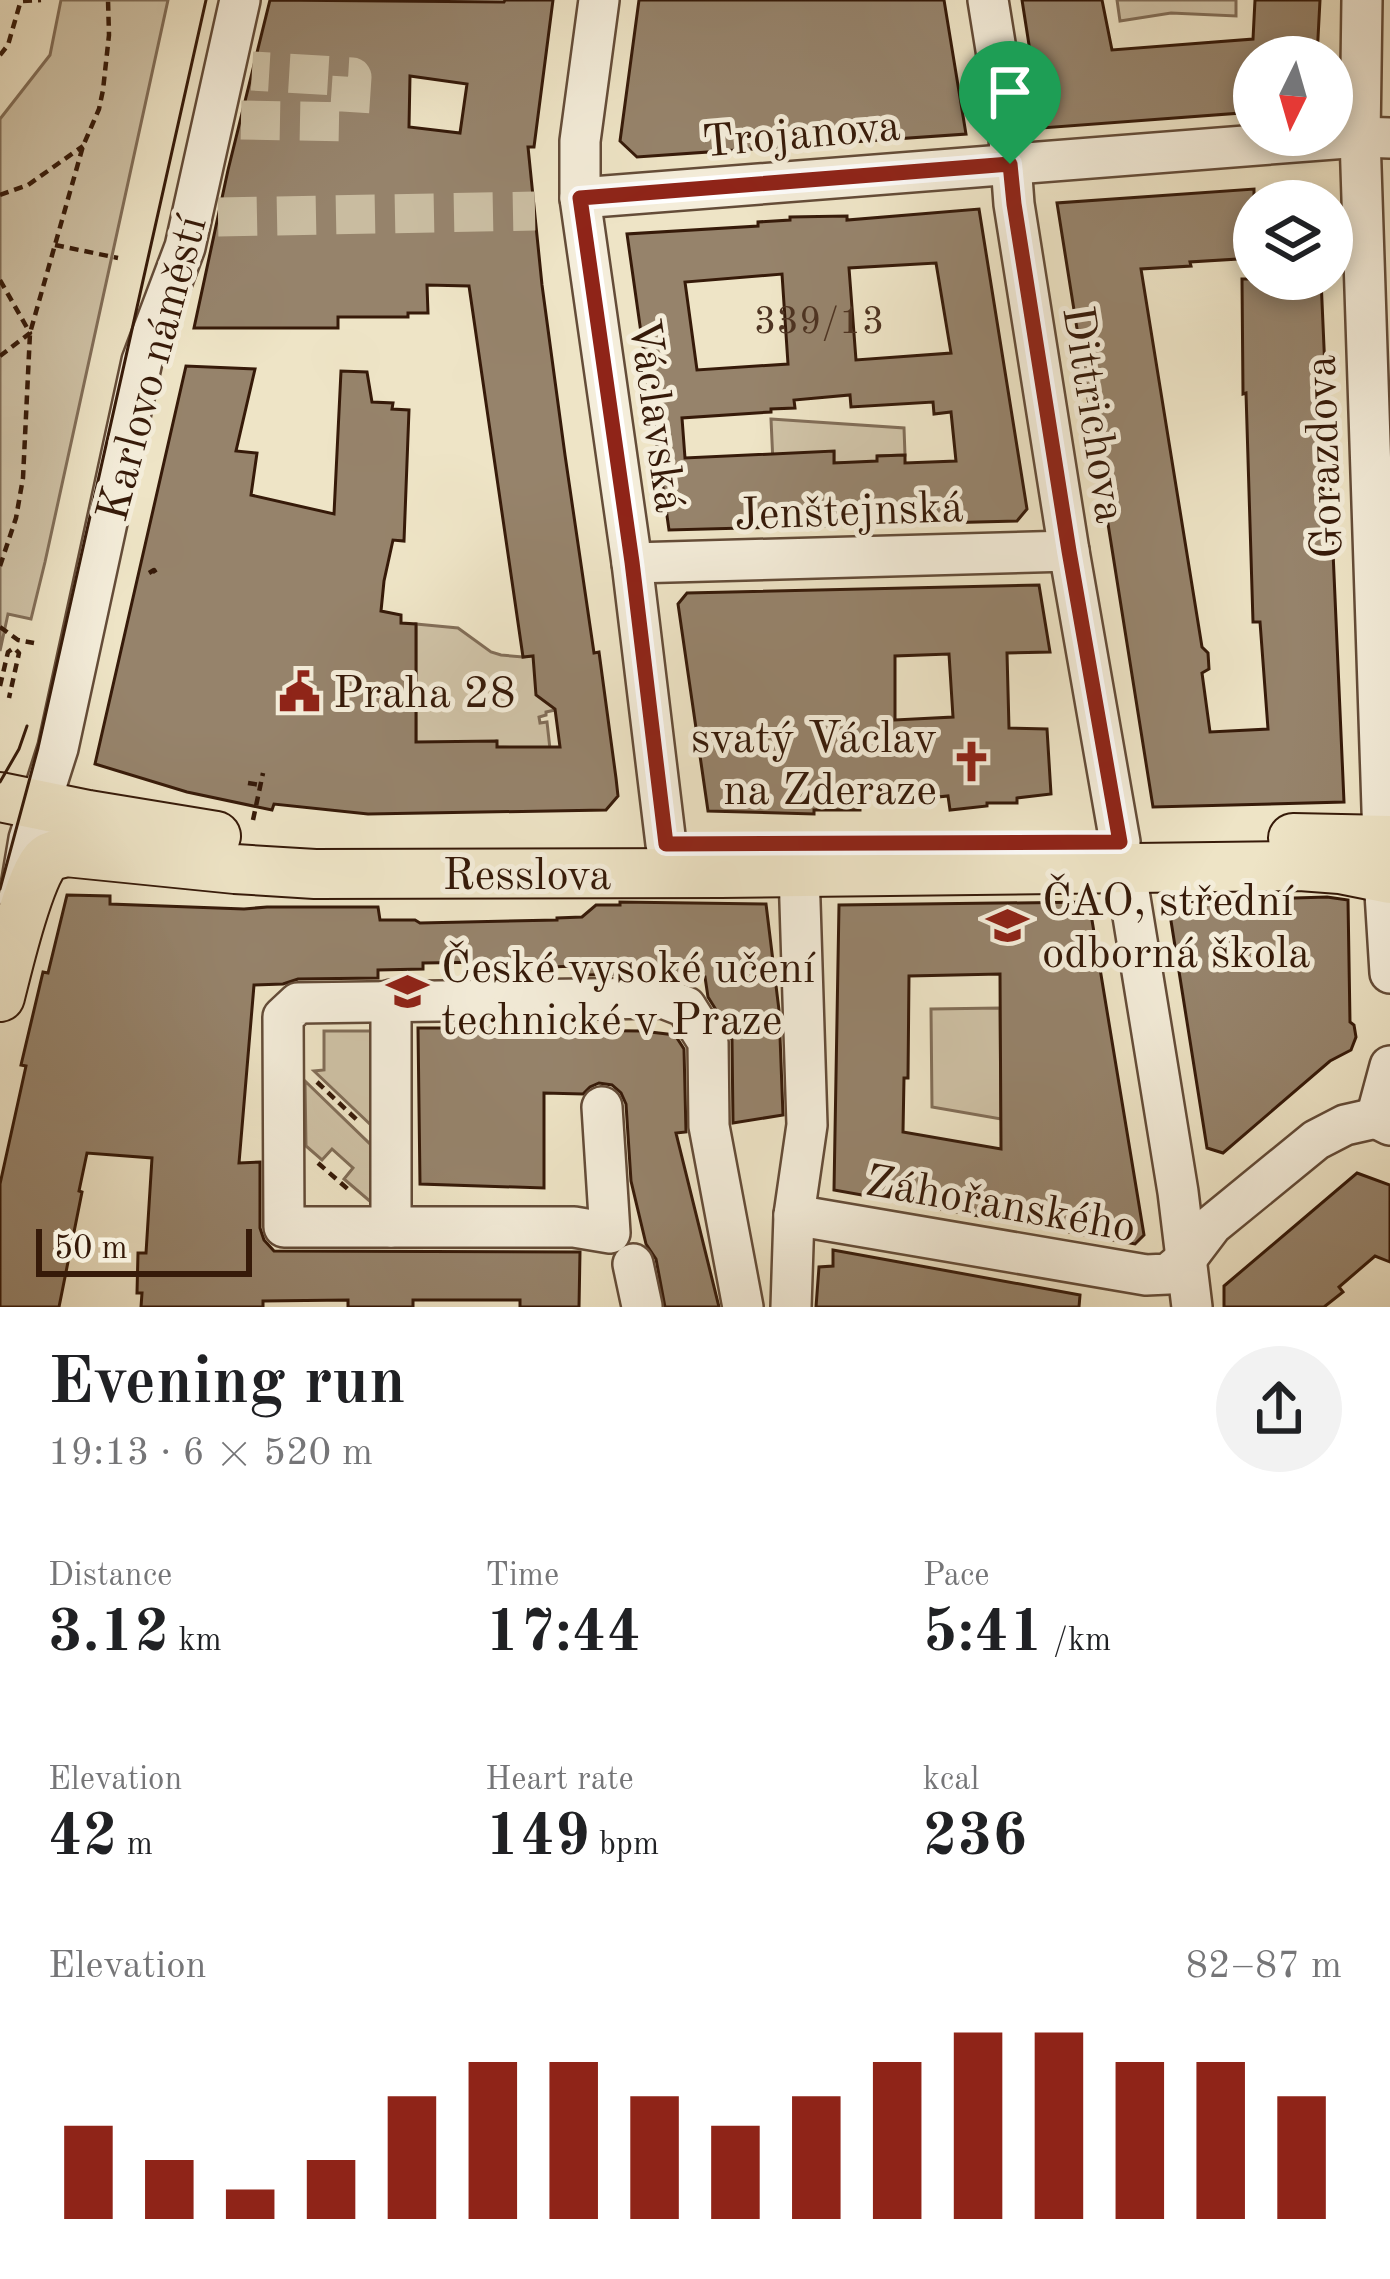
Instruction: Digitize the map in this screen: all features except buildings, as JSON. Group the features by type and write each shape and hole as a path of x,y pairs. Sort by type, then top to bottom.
{"main road":[{"name":"Resslova","path":"20,801 261,842 375,847 666,844 1123,855 1318,866 1387,859"},
{"name":"Resslova","path":"14,939 42,866 52,856 66,853 315,874 799,871 1123,855"},
{"name":"Karlovo náměstí","path":"0,998 14,939"}],"street":[{"name":"Karlovo náměstí","path":"14,939 29,839 20,801 58,748 142,361 185,247 240,0"},
{"name":"Václavská","path":"598,0 580,141 580,198 666,844"},
{"name":"Dittrichova","path":"988,0 1008,124 1014,204 1123,855 1192,1307"},
{"name":"Gorazdova","path":"1362,0 1375,138 1390,973"},
{"name":"Trojanova","path":"580,198 1375,138"},
{"name":"Jenštejnská","path":"632,562 1069,551"},
{"path":"791,1307 794,1215 807,1125 799,871"},
{"path":"602,1107 610,1233 574,1227 284,1227 283,1017 298,1003 663,998 686,1007 708,1042 709,1126 742,1307"},
{"path":"391,1000 391,1226"},
{"path":"1187,1258 1212,1225 1316,1140 1345,1125 1383,1121 1390,1066"},
{"name":"Záhořanského","path":"794,1215 1146,1275 1168,1274 1187,1258"},
{"path":"633,1264 642,1306"}],"path":[{"path":"0,56 21,1 41,0"},
{"path":"0,566 23,478 31,333 83,146 99,109 109,35 108,0"},
{"path":"0,195 28,185 83,146"},
{"path":"55,245 118,258"},
{"path":"0,280 31,333"},
{"path":"0,356 31,333"},
{"path":"0,627 34,644"},
{"path":"0,686 8,652 18,640"},
{"path":"9,698 19,653 14,647"},
{"path":"253,820 263,773"},
{"path":"248,783 260,785"},
{"path":"283,1049 390,1152"},
{"path":"283,1133 391,1226"}],"shaded area":[{"path":"61,0 168,0 31,619 8,614 0,651 0,119 50,55"},
{"path":"1117,0 1236,0 1236,16 1171,13 1120,21"},
{"path":"771,419 904,428 905,455 878,456 878,463 834,463 834,452 773,463"},
{"path":"416,624 458,628 501,655 548,653 555,710 539,717 540,723 547,722 550,749 497,747 496,741 416,762"},
{"path":"1000,1008 1001,1119 932,1107 931,1009"},
{"path":"324,1031 372,1031 373,1127 314,1071 324,1070"},
{"path":"305,1081 372,1146 372,1203 344,1179 353,1168 332,1149 322,1160 306,1146"}],"tunnel":[{"path":"241,120 349,122 352,77 252,71"},
{"path":"218,217 535,211"}],"tram line":[{"path":"0,889 38,748 206,0"},
{"path":"0,782 27,726"}],"place":[{"name":"Praha 28","path":"299,691"},
{"name":"svatý Václav na Zderaze","path":"971,762"},
{"name":"ČAO, střední odborná škola","path":"1008,925"},
{"name":"České vysoké učení technické v Praze","path":"407,992"}],"route":[{"path":"1010,164 1069,551 1120,842 666,844 580,198 1010,164"}]}
